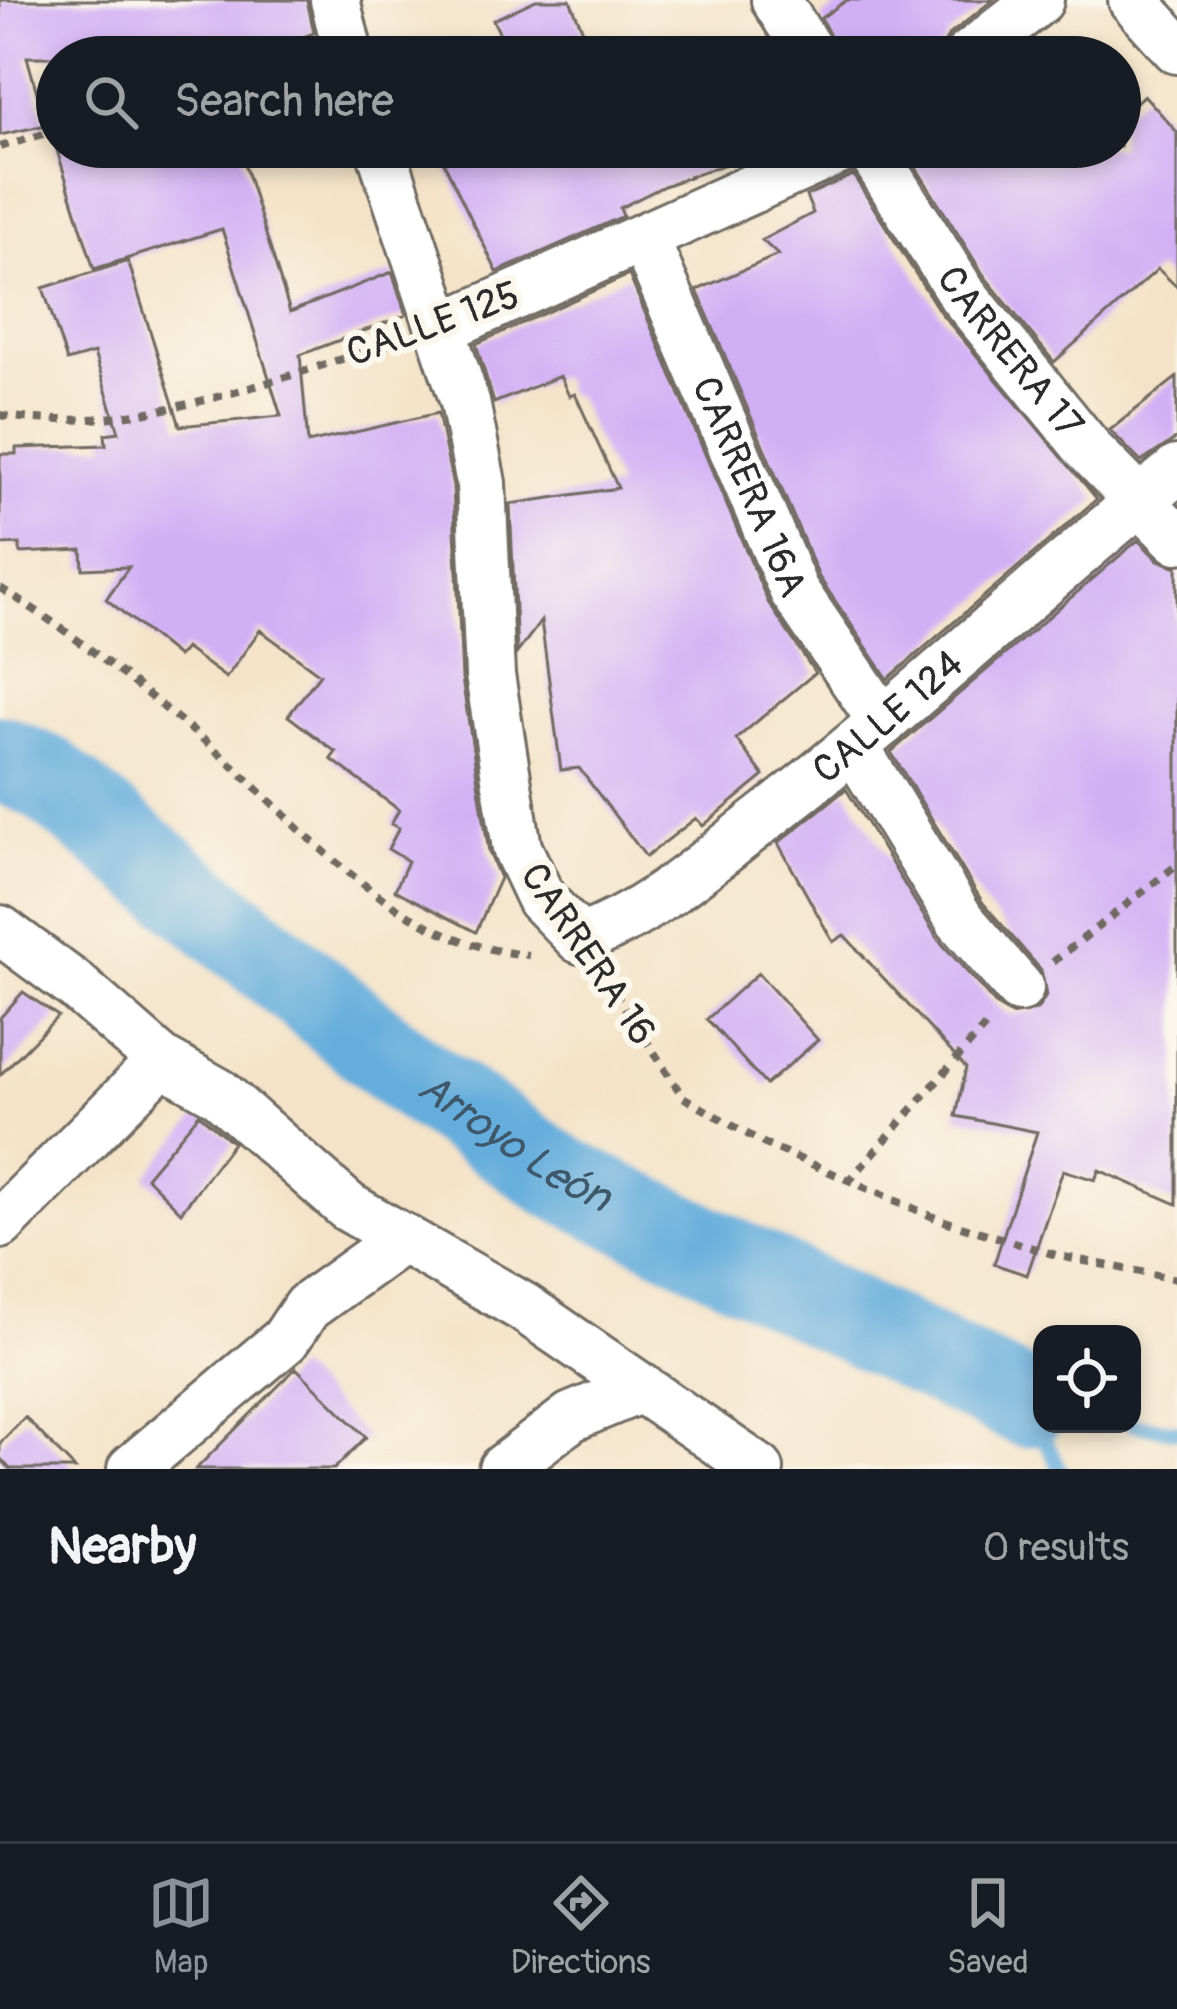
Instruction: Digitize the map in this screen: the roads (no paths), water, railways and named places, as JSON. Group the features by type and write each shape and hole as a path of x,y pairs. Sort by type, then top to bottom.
{"street":[{"path":"335,0 344,36"},
{"path":"776,0 799,36"},
{"path":"994,36 1040,0"},
{"path":"1133,0 1177,49"},
{"name":"CARRERA 16","path":"387,168 442,328 481,483 490,675 517,848 542,899 580,939"},
{"name":"CALLE 125","path":"442,328 799,168"},
{"name":"CARRERA 17","path":"882,168 962,294 1090,451 1159,484 1177,539"},
{"name":"CARRERA 16A","path":"644,238 794,591 960,920 1019,988"},
{"name":"CALLE 124","path":"580,939 622,924 678,885 869,735 1159,484"},
{"path":"0,930 76,986 162,1061 219,1093 348,1207 523,1307 758,1469"},
{"path":"0,1224 162,1061"},
{"path":"132,1469 285,1340 307,1307 403,1238"},
{"path":"503,1469 571,1417 639,1389"}],"waterway":[{"name":"Arroyo León","path":"0,758 46,778 411,1075 557,1176 1026,1404"},
{"name":"Arroyo León","path":"1026,1404 1060,1469"},
{"path":"1141,1425 1177,1431"}]}
